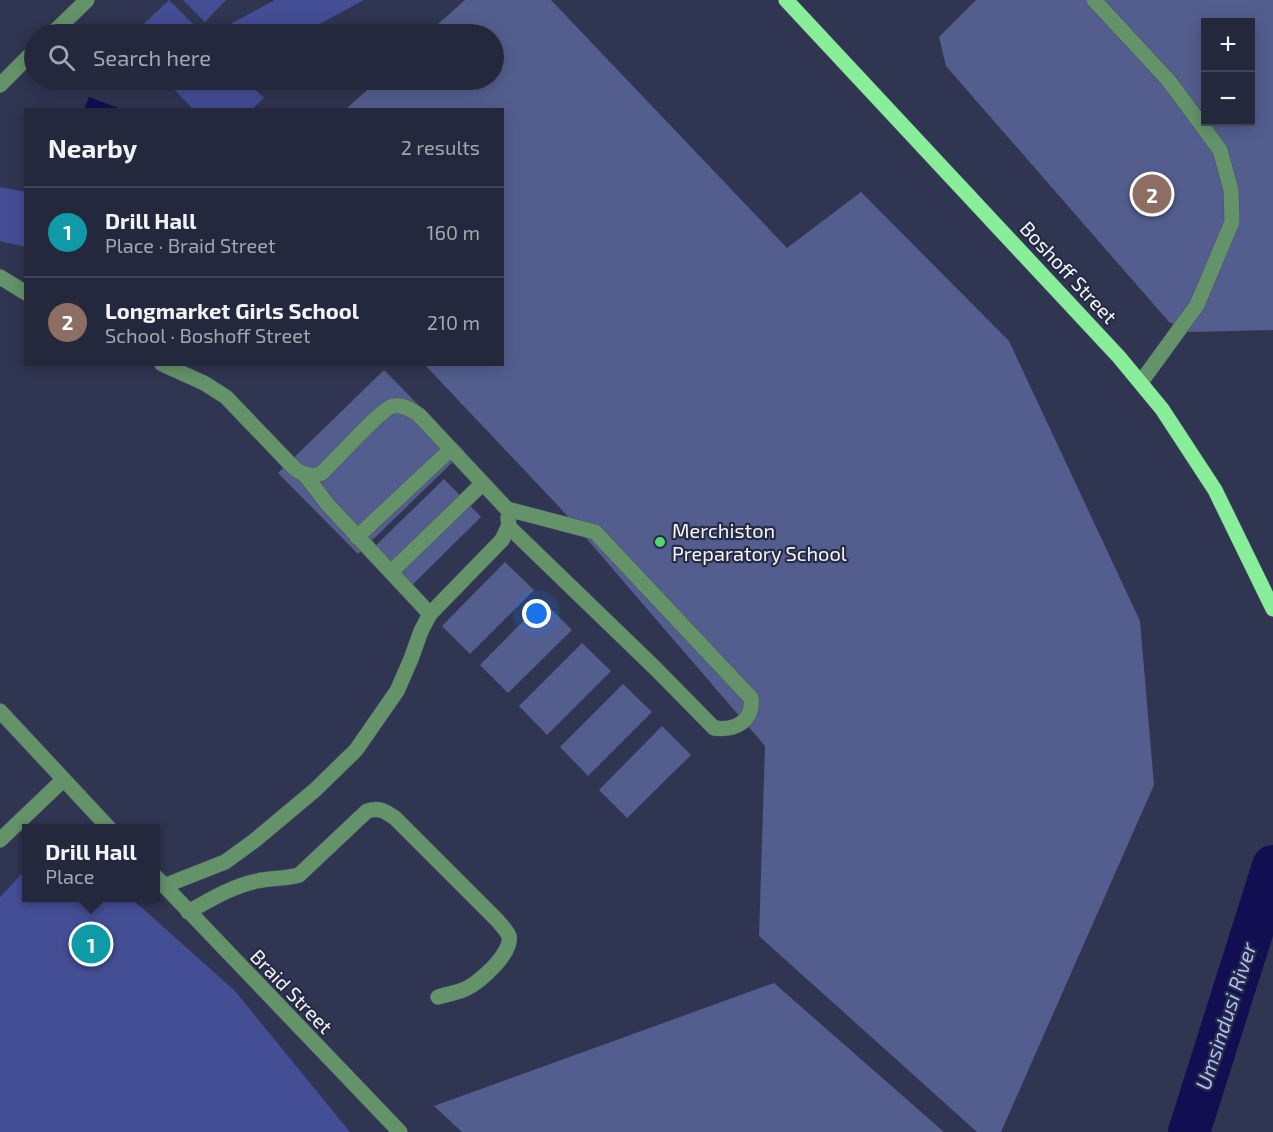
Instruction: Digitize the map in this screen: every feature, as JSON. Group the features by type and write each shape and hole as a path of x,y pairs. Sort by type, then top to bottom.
{"main road":[{"name":"Boshoff Street","path":"786,0 1141,382 1162,409 1215,490 1273,609"}],"street":[{"path":"62,24 87,0"},
{"path":"1094,0 1169,81 1220,150 1231,190 1232,222 1197,305 1141,382"},
{"path":"0,85 24,61"},
{"path":"0,277 24,292"},
{"path":"166,366 204,383 226,397 294,468 305,475 329,506 430,614"},
{"path":"305,475 316,476 322,472 387,408 393,406 411,409 507,509 595,532 751,698 750,714 739,726 727,730 714,728 508,526"},
{"path":"357,537 451,449"},
{"path":"391,572 482,484"},
{"path":"160,882 225,862 306,797 356,750 397,691 430,614 502,540 508,526 507,509"},
{"path":"0,711 105,824"},
{"path":"0,840 63,780"},
{"path":"188,912 236,886 258,880 288,878 299,874 367,811 376,809 384,811 395,818 498,921 509,936 509,944 500,959 479,980 465,989 438,997"},
{"name":"Braid Street","path":"160,882 400,1132"}],"shaded area":[{"path":"465,0 551,0 787,248 861,192 1009,341 1140,621 1154,785 1001,1132 977,1132 759,936 765,746 562,510 426,366 504,366 504,108 347,108 367,90 504,90 504,24 438,24"},
{"path":"976,0 1273,0 1273,330 1189,332 1169,322 946,66 939,37"},
{"path":"89,97 118,108 84,108"},
{"path":"384,370 464,451 358,554 278,473"},
{"path":"444,479 481,517 403,594 365,556"},
{"path":"505,562 534,590 470,654 442,626"},
{"path":"543,601 572,630 508,693 480,665"},
{"path":"582,643 611,671 547,735 519,706"},
{"path":"623,684 652,712 588,776 560,747"},
{"path":"662,726 691,755 627,818 599,790"},
{"path":"774,983 944,1132 462,1132 434,1106"}],"building":[{"path":"169,0 193,24 144,24"},
{"path":"183,0 226,0 205,22"},
{"path":"275,0 364,0 320,24 232,23"},
{"path":"175,90 256,90 264,98 253,108 192,108"},
{"path":"0,187 24,192 24,247 0,241"},
{"path":"22,873 22,902 135,902 235,991 350,1132 0,1132 0,897"}],"waterway":[{"name":"Umsindusi River","path":"1189,1132 1273,866"}],"place":[{"name":"Longmarket Girls School","path":"1152,194"},
{"name":"Merchiston Preparatory School","path":"660,542"},
{"name":"Drill Hall","path":"91,944"}]}
